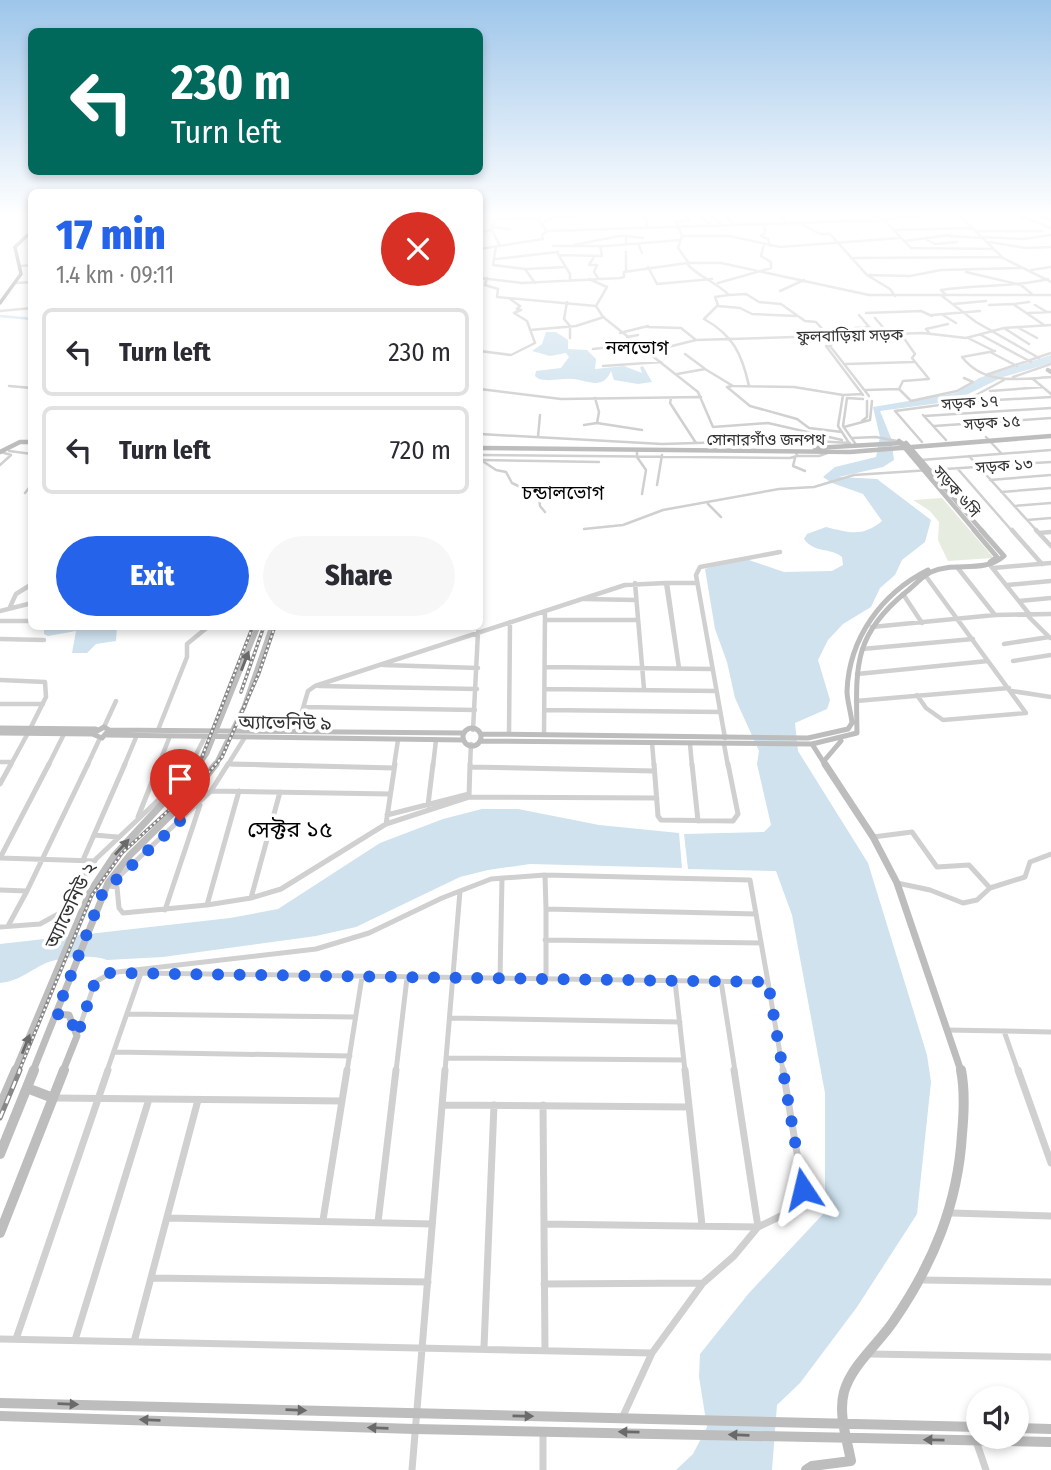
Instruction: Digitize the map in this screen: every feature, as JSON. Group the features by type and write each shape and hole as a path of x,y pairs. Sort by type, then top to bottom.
{"highway":[{"path":"0,303 16,284"}],"street":[{"path":"485,284 498,289 497,297 596,306 626,338 662,362 702,397 708,417 715,427 760,422 851,445"},
{"path":"596,306 607,288 598,284"},
{"path":"719,284 729,295"},
{"path":"780,291 796,284"},
{"path":"820,284 869,295 895,297 1051,295"},
{"path":"881,284 890,289 895,297"},
{"path":"1015,284 1035,296"},
{"path":"946,295 941,290 974,285 1031,284"},
{"path":"718,306 715,297 746,294 760,302 781,304 797,316"},
{"path":"942,296 990,331 1040,358"},
{"path":"483,351 515,354 535,343 527,321 514,313 521,310 517,309 520,306 509,298"},
{"path":"567,302 564,318 570,327 570,338"},
{"path":"952,304 1029,302"},
{"path":"1013,304 1045,325"},
{"path":"1035,305 1050,312"},
{"path":"718,306 740,308 752,314 797,316 816,322 834,342 826,346 866,397"},
{"path":"718,306 705,319 731,339 743,353 749,386"},
{"path":"0,311 28,308"},
{"path":"866,313 920,311 948,324 926,329 930,334"},
{"path":"932,316 980,311"},
{"path":"1027,313 1050,312"},
{"path":"942,314 956,323"},
{"path":"859,315 875,334"},
{"path":"530,330 570,327 604,317"},
{"path":"875,318 888,334"},
{"name":"ফুলবাড়িয়া সড়ক","path":"648,352 696,340 875,334 930,334 968,338 1003,328 1051,325"},
{"path":"620,333 647,326 681,328 696,340"},
{"path":"856,328 869,327"},
{"path":"1017,327 1037,338"},
{"path":"1003,328 1029,344"},
{"path":"851,445 844,426 847,398 866,397 899,389 903,381 929,379 914,363 913,349 901,334"},
{"path":"980,334 1031,362"},
{"path":"626,338 638,335"},
{"path":"968,338 995,351 992,352"},
{"path":"593,349 636,344 647,340"},
{"path":"830,345 866,397 870,420 844,426"},
{"path":"1018,366 992,352 962,357 973,372 1004,380 1032,378 1050,372"},
{"path":"981,376 1031,362 1051,353"},
{"path":"685,355 733,386"},
{"path":"603,366 662,362"},
{"path":"846,365 914,363"},
{"path":"962,402 1004,380 1051,364"},
{"path":"676,374 705,369"},
{"path":"911,402 957,391 973,382 964,378"},
{"path":"1032,378 1051,396"},
{"path":"9,386 28,388"},
{"path":"842,432 809,428 797,419 750,406 727,387 794,387 866,397"},
{"path":"990,391 1043,387"},
{"path":"483,389 561,399 702,397"},
{"path":"899,389 946,440"},
{"path":"843,395 838,426 851,445"},
{"name":"সড়ক ১৭","path":"922,442 895,411 962,402 1051,396"},
{"path":"595,398 599,412 597,423"},
{"path":"671,398 670,403 696,443"},
{"path":"924,416 1051,408"},
{"path":"538,437 540,415"},
{"name":"সড়ক ১৫","path":"934,426 1051,418"},
{"path":"584,425 597,423 642,430"},
{"path":"805,433 807,440 816,448"},
{"path":"483,434 696,443 807,440 851,445 881,438 901,444"},
{"name":"সোনারগাঁও জনপথ","path":"483,447 816,448 1051,434"},
{"path":"987,439 1002,454"},
{"name":"সোনারগাঁও জনপথ","path":"851,445 862,452 901,444 987,439"},
{"path":"734,442 739,449"},
{"path":"9,450 18,443 28,444"},
{"name":"সড়ক ৬সি","path":"901,444 921,460 927,470"},
{"name":"সড়ক ৬সি","path":"901,444 927,470 1000,559"},
{"name":"সোনারগাঁও জনপথ","path":"483,447 637,450 662,454 706,452 796,455 830,452 851,445"},
{"path":"506,448 508,455"},
{"path":"526,449 530,461"},
{"path":"568,449 568,456"},
{"path":"9,450 9,458"},
{"path":"0,452 9,450 28,454"},
{"path":"637,450 637,457 646,470 642,494"},
{"path":"921,460 1051,450"},
{"path":"706,452 709,458"},
{"path":"0,466 9,458 28,454"},
{"path":"483,459 508,455 637,457 662,454 657,485"},
{"path":"676,454 709,458 764,455"},
{"path":"796,455 793,466 805,471"},
{"path":"968,456 1051,546"},
{"path":"483,459 599,462"},
{"path":"483,461 495,470 506,472 512,483 539,496 540,506 545,512"},
{"name":"সড়ক ১৩","path":"584,529 596,530 623,525 643,520 663,510 779,489 824,485 842,478 1051,462"},
{"path":"957,468 1042,564"},
{"path":"990,480 1051,475"},
{"path":"1001,492 1051,488"},
{"path":"25,493 28,489"},
{"path":"708,503 721,517"},
{"path":"1014,506 1051,503"},
{"path":"1027,520 1051,518"},
{"path":"1039,533 1051,532"},
{"path":"652,743 661,820 733,821 738,814 728,741 696,583 700,566 780,552"},
{"path":"810,742 851,726 847,691 854,651 866,623 899,588 933,568 1000,559 1008,566"},
{"path":"991,566 1000,559"},
{"path":"824,761 843,738 859,728 856,701 861,649 872,628 902,593 925,575 957,567 1051,563"},
{"path":"991,566 1050,638"},
{"path":"957,567 995,615"},
{"path":"918,695 926,708 943,720 1026,713 925,575"},
{"path":"1006,585 1051,581"},
{"path":"296,732 308,691 315,686 635,583 667,583 674,632"},
{"path":"635,583 644,689"},
{"path":"679,668 667,583 696,583"},
{"path":"10,607 16,594 28,586"},
{"path":"902,593 922,623"},
{"path":"1019,601 1051,598"},
{"path":"580,599 636,600"},
{"path":"0,611 28,604"},
{"path":"544,735 545,611"},
{"path":"872,628 995,615 1051,614"},
{"path":"547,620 638,620"},
{"path":"0,621 28,621"},
{"path":"509,734 510,622"},
{"path":"158,730 187,657 187,643 204,630"},
{"name":"অ্যাভেনিউ ২","path":"0,1107 74,926 105,867 188,779 217,734 256,630"},
{"name":"অ্যাভেনিউ ২","path":"0,1154 103,892 128,854 205,780 232,734 271,630"},
{"path":"478,632 473,730 480,737 690,744 728,741"},
{"path":"1004,645 1050,638"},
{"path":"0,639 44,640"},
{"path":"861,649 973,639"},
{"path":"1013,661 1051,655"},
{"path":"857,674 989,660"},
{"path":"379,665 478,668"},
{"path":"546,667 712,669"},
{"path":"0,680 45,682 44,704 0,784"},
{"path":"315,686 477,689"},
{"path":"856,701 1010,689 1051,697"},
{"path":"545,690 716,691"},
{"path":"107,730 116,701"},
{"path":"0,704 44,704"},
{"path":"304,707 475,710"},
{"path":"545,710 720,712"},
{"name":"অ্যাভেনিউ ৯","path":"107,730 137,735 170,736 296,732 463,737 471,744"},
{"name":"অ্যাভেনিউ ৯","path":"0,731 94,732 100,738 107,730"},
{"name":"অ্যাভেনিউ ৯","path":"29,731 64,734 107,730 158,730 206,734"},
{"name":"অ্যাভেনিউ ৯","path":"232,734 245,737 436,740 463,737 473,730"},
{"path":"64,734 0,858 95,861"},
{"path":"0,926 40,924 54,918 70,903 95,861 176,783 196,756 206,734"},
{"path":"469,796 471,744 480,737 509,734 810,742 843,738"},
{"path":"83,860 137,735"},
{"path":"137,818 170,736"},
{"path":"103,892 201,802 230,764 245,737"},
{"path":"10,926 100,738"},
{"path":"386,824 398,740"},
{"path":"428,806 436,740"},
{"path":"806,1470 812,1466 852,1465 845,1423 844,1394 847,1383 930,1267 952,1213 963,1144 964,1097 961,1071 897,883 873,836 810,742"},
{"path":"690,744 698,821"},
{"path":"0,762 12,762"},
{"path":"230,764 394,768"},
{"path":"471,767 654,771"},
{"path":"211,791 390,794"},
{"path":"239,791 207,905 251,898 281,889 386,824 428,806"},
{"path":"251,898 279,792"},
{"path":"387,815 469,796 657,798"},
{"path":"165,910 201,802"},
{"path":"873,836 912,832 935,865 969,865 990,888"},
{"path":"94,835 118,837"},
{"path":"109,886 117,887 119,908 124,913 207,905 225,842"},
{"path":"897,883 930,890 963,903 977,900 990,888 1025,877 1030,862 1051,854"},
{"path":"545,875 546,978"},
{"path":"0,1233 77,1036 95,982 109,973 316,949 369,933 460,891 502,878 545,875 750,880 803,1189 792,1210 772,1223 758,1227 544,1224"},
{"path":"500,978 502,878"},
{"path":"0,890 27,891"},
{"path":"412,1470 460,891"},
{"path":"546,909 756,914"},
{"path":"545,940 761,943"},
{"path":"109,973 768,982"},
{"path":"16,1339 141,973"},
{"path":"323,1220 362,977"},
{"path":"378,1222 407,978"},
{"path":"676,981 702,1225"},
{"path":"622,1418 652,1353 703,1283 734,1256 758,1227 721,981"},
{"path":"56,1014 69,1015 77,1036"},
{"path":"127,1014 355,1017"},
{"path":"451,1018 680,1022"},
{"path":"946,1030 1051,1032"},
{"path":"1004,1031 1051,1163"},
{"path":"115,1052 349,1056"},
{"path":"448,1058 684,1060"},
{"path":"27,1087 53,1098 342,1101"},
{"path":"75,1340 149,1098"},
{"path":"134,1342 169,1219 198,1100"},
{"path":"444,1105 688,1107"},
{"path":"484,1347 494,1105"},
{"path":"543,1105 545,1349"},
{"path":"952,1213 1051,1216"},
{"path":"169,1219 432,1224"},
{"path":"153,1278 428,1282"},
{"path":"922,1280 1051,1282"},
{"path":"544,1284 703,1283"},
{"path":"0,1339 484,1347 652,1353"},
{"path":"869,1354 1051,1357"},
{"path":"0,1403 966,1427"},
{"path":"0,1416 415,1429 966,1440"},
{"path":"580,1418 581,1431"},
{"path":"888,1424 891,1439"},
{"path":"1029,1428 1051,1429"},
{"path":"543,1430 543,1470"},
{"path":"1029,1441 1051,1442"},
{"path":"979,1449 986,1470"}],"shaded area":[{"path":"942,498 992,558 948,561 938,540 939,522 930,511 913,500"}],"water":[{"path":"546,332 556,332 568,340 568,349 587,350 596,359 595,369 624,366 642,373 640,367 643,366 652,382 638,384 614,380 611,371 604,381 599,383 573,379 539,379 535,376 536,371 561,368 569,357 566,353 550,356 532,351 542,344"},
{"path":"1051,355 1051,363 1003,377 954,401 880,411 891,438 894,460 883,467 839,477 877,479 931,520 925,542 902,560 895,575 880,588 871,607 843,624 828,640 818,660 830,700 827,709 795,723 798,751 868,863 927,1055 931,1082 917,1214 857,1307 800,1383 777,1405 772,1470 676,1470 693,1454 707,1427 699,1377 700,1354 749,1293 825,1212 825,1093 792,915 776,871 688,869 684,834 764,832 771,825 757,764 759,751 735,698 727,662 715,629 705,569 732,560 749,560 784,572 832,571 843,565 842,557 813,547 804,539 807,534 826,527 861,532 882,521 863,494 823,477 835,467 876,457 880,437 873,407 956,393 979,378"},
{"path":"44,630 117,630 116,641 96,644 87,653 72,653 76,631 48,636 44,634"},
{"path":"482,809 518,809 599,825 679,833 682,868 530,864 488,870 460,877 356,927 316,936 163,957 107,960 94,957 68,958 46,963 18,978 0,983 0,944 230,918 278,909 380,843 443,819"}],"waterway":[{"path":"0,316 28,319"}],"railway":[{"path":"173,796 202,757 251,630"},
{"path":"241,692 263,630"},
{"path":"19,1071 92,895 122,853 205,777 222,757 259,673 274,630"},
{"path":"0,1118 20,1070"}],"district":[{"name":"নলভোগ","path":"637,347"},
{"name":"চন্ডালভোগ","path":"563,492"},
{"name":"সেক্টর ১৫","path":"290,829"}],"route":[{"path":"180,821 128,866 103,892 56,1014 69,1015 77,1036 95,982 109,973 768,982 803,1189"}]}
